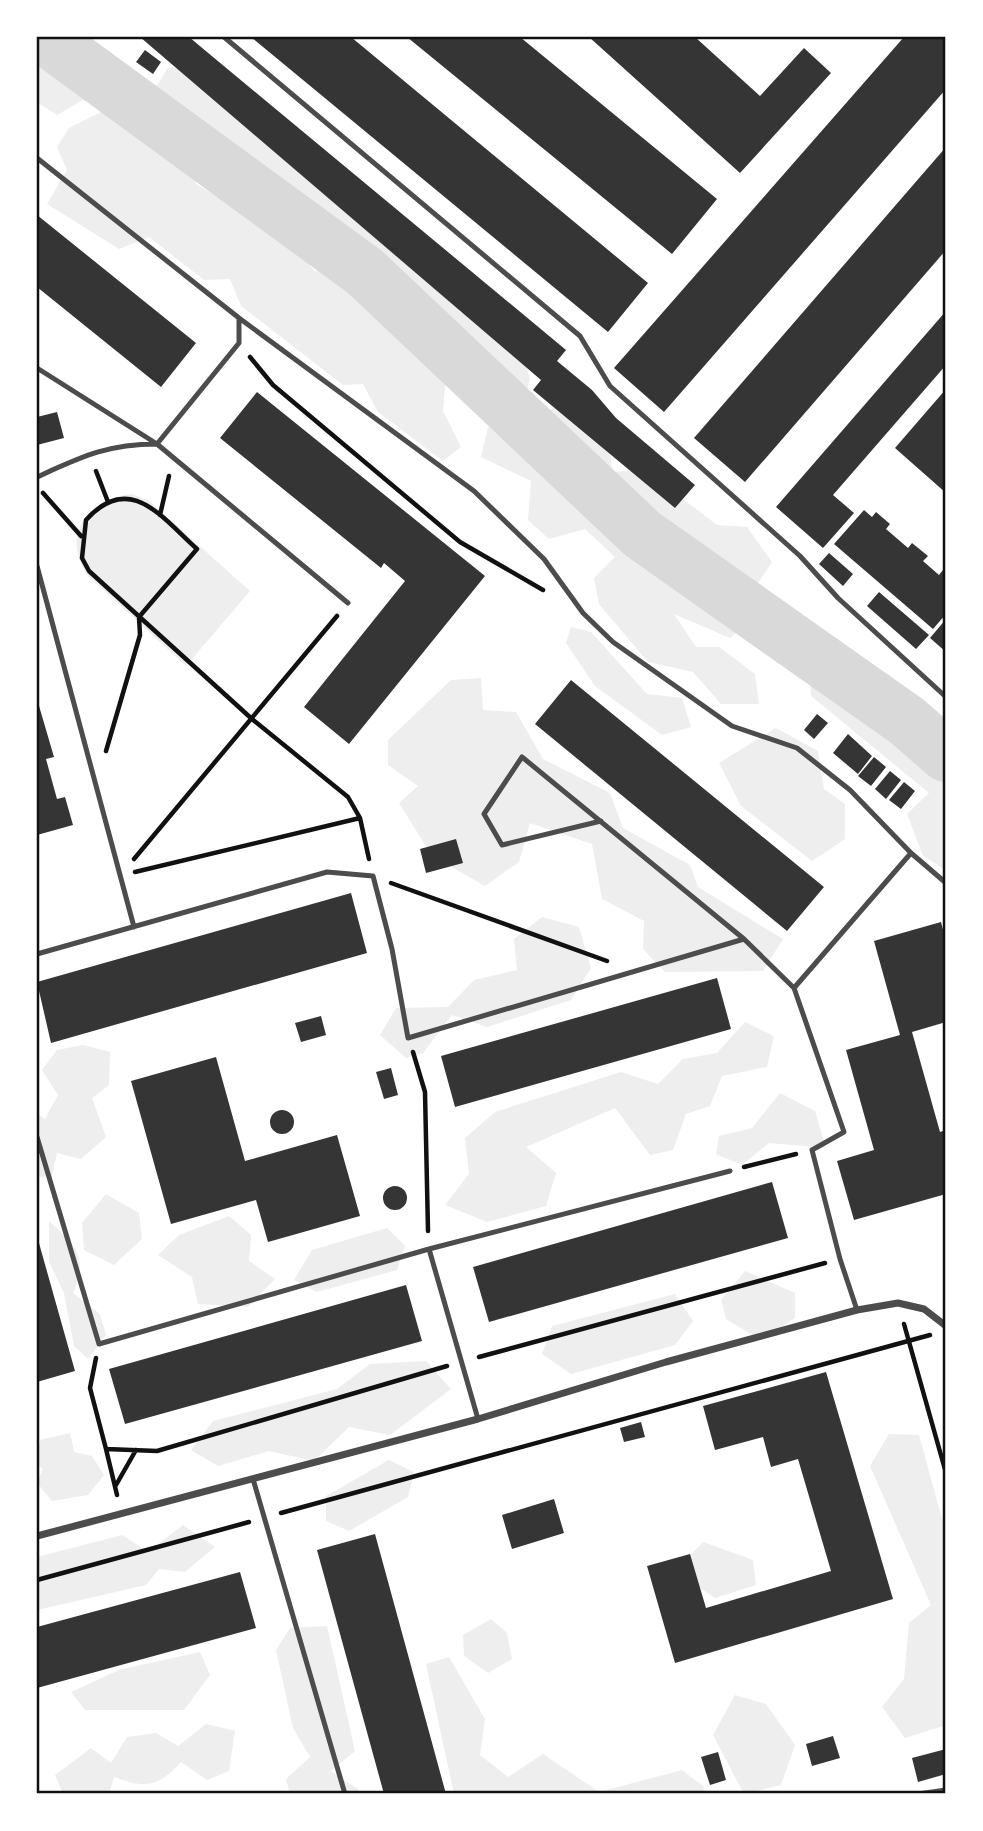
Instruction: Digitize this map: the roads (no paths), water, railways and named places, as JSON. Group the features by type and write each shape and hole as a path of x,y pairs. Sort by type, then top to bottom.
{"street":[{"path":"37,1536 478,1419 666,1362 857,1310 898,1303 924,1309 946,1326"}],"lane":[{"path":"224,37 580,336 610,386 800,556 838,598 946,697"},
{"path":"37,158 239,318 474,491 544,559 583,612 613,642 732,726 797,748 850,790 911,853 946,883"},
{"path":"157,444 239,343 239,318"},
{"path":"37,368 157,444 348,603"},
{"path":"37,477 89,453 123,444 157,444"},
{"path":"37,566 134,926"},
{"path":"601,821 502,845 484,814 522,757 601,821 744,939 793,988 844,1132 812,1150 840,1259 857,1310"},
{"path":"793,988 911,853"},
{"path":"37,954 327,872 373,876 392,948 408,1038 744,939"},
{"path":"37,1137 99,1343 429,1249 730,1171"},
{"path":"429,1249 478,1419"},
{"path":"253,1479 345,1794"},
{"path":"918,1794 946,1790"}],"waterway":[{"path":"44,37 365,272 642,534 907,721 946,755"}]}
